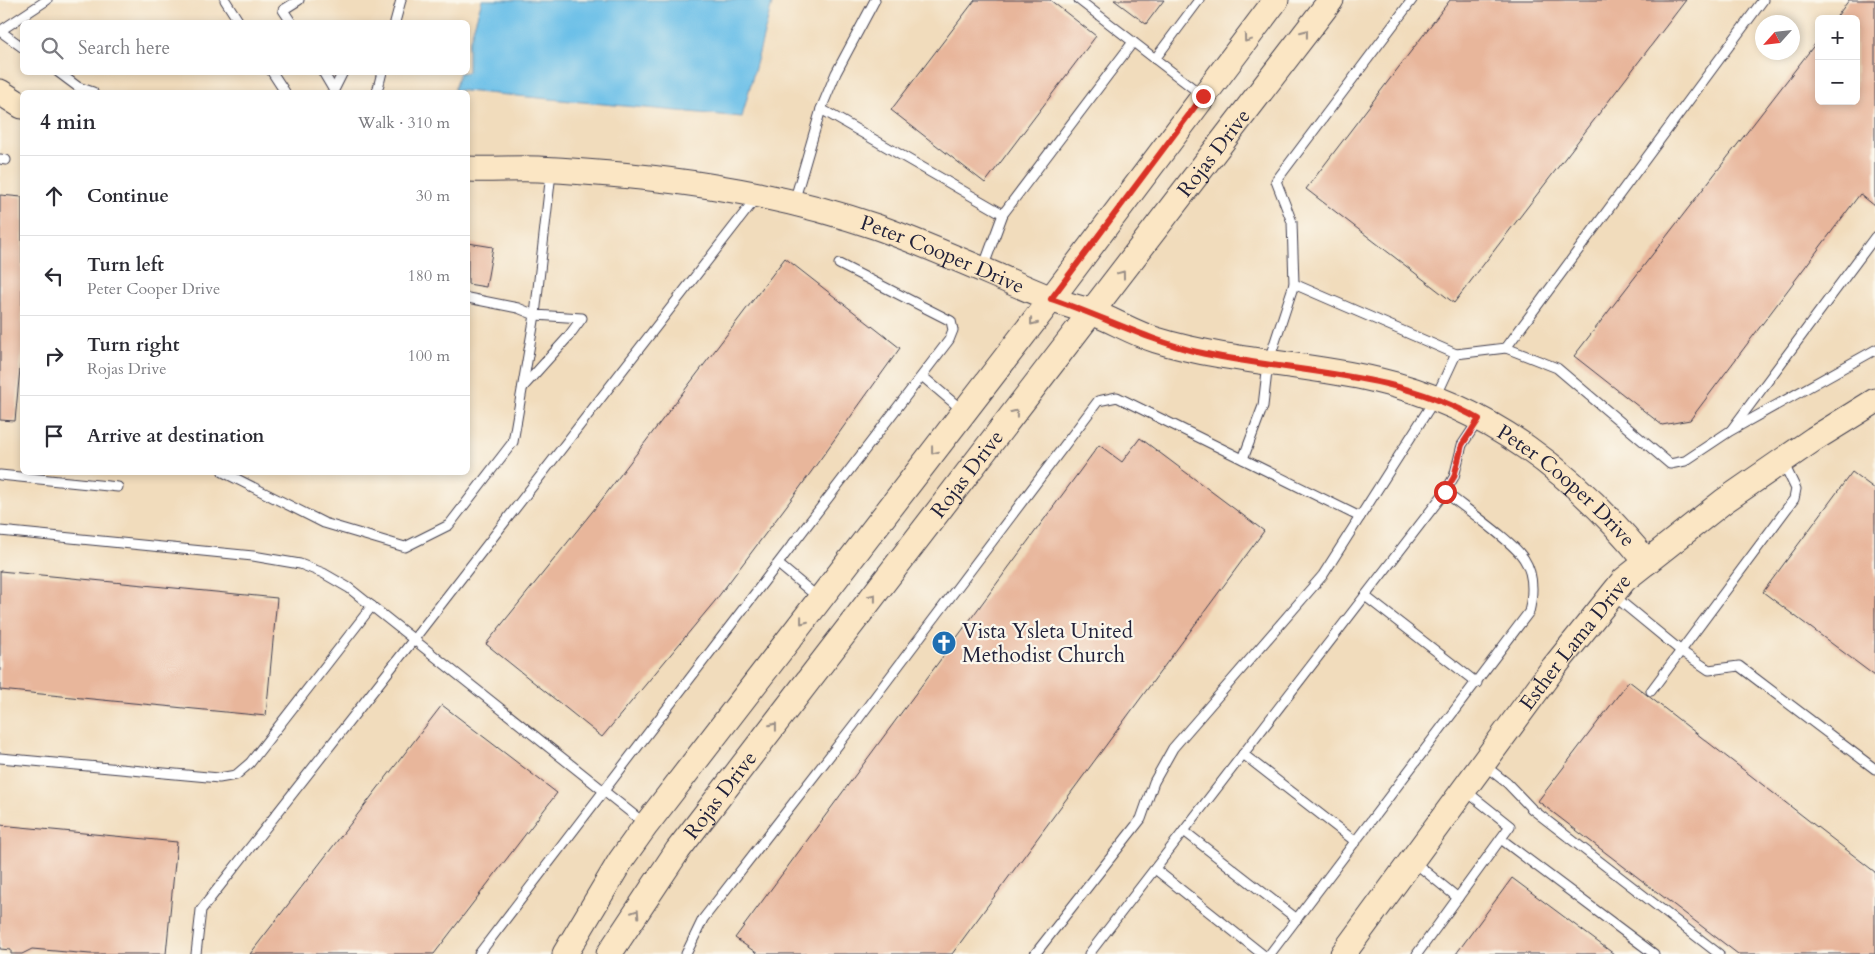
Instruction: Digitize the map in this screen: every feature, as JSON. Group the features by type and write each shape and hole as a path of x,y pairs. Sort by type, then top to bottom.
{"main road":[{"name":"Rojas Drive","path":"565,954 621,860 646,825 1051,299 1276,0"},
{"name":"Rojas Drive","path":"610,954 678,850 1093,313 1331,0"},
{"path":"0,92 20,105"},
{"name":"Peter Cooper Drive","path":"470,169 552,170 643,176 711,185 794,202 877,227 1161,342 1198,352 1376,380 1434,399 1479,419 1508,435 1584,492 1617,526 1647,562"},
{"name":"Esther Lama Drive","path":"1343,954 1463,789 1624,580 1724,501 1782,460 1875,401"}],"lane":[{"path":"20,46 0,31 47,0"},
{"path":"225,0 238,20"},
{"path":"290,20 283,10 299,0"},
{"path":"396,20 401,0"},
{"path":"794,202 821,109 836,73 875,0"},
{"path":"1079,0 1203,96"},
{"path":"1155,59 1199,0"},
{"path":"1243,459 1263,406 1268,363 1294,284 1292,222 1276,181 1412,0"},
{"path":"1506,348 1763,0"},
{"path":"982,268 1003,214 1133,42"},
{"path":"62,75 78,87 87,90"},
{"path":"274,75 284,90"},
{"path":"325,75 333,90"},
{"path":"333,90 341,75"},
{"path":"377,90 381,75"},
{"path":"821,109 1003,214"},
{"path":"229,475 324,523 405,547 449,525 513,442 535,315 552,170"},
{"path":"196,954 201,910 414,640 758,195"},
{"path":"1730,431 1875,236"},
{"path":"479,954 949,340 953,330 951,321 839,264"},
{"path":"1294,284 1456,354 1506,348 1557,368 1670,464 1685,461 1730,431 1875,350"},
{"path":"470,298 518,308 535,315 582,318 568,337 522,387"},
{"path":"1035,954 1141,819 1154,782 1173,748 1323,574 1434,399 1456,354"},
{"path":"922,376 964,412"},
{"path":"686,954 703,919 856,722 1098,401 1117,397 1360,517"},
{"path":"1089,954 1445,492 1454,477 1462,445 1479,419"},
{"path":"1651,691 1794,500 1796,489 1782,460"},
{"path":"0,475 118,486"},
{"path":"1270,954 1529,612 1532,599 1530,574 1524,558 1518,551 1445,492"},
{"path":"0,531 253,556 300,564 349,588 646,825"},
{"path":"778,564 820,599"},
{"path":"1612,594 1680,652 1709,670 1739,666 1875,768"},
{"path":"1365,596 1477,683"},
{"path":"0,758 219,778 236,775 250,763 372,606"},
{"path":"1243,754 1356,842"},
{"path":"1482,764 1507,783 1532,810 1719,954"},
{"path":"1417,954 1510,826 1463,789"},
{"path":"1184,831 1297,919"},
{"path":"1501,839 1654,954"},
{"path":"1411,860 1458,898"},
{"path":"1154,869 1262,954"}],"water":[{"path":"482,0 773,0 742,117 454,90 458,75 470,75 470,39"}],"building":[{"path":"975,0 1050,0 1096,36 985,183 891,110"},
{"path":"1114,0 1164,0 1146,24"},
{"path":"1450,0 1686,0 1454,303 1306,189"},
{"path":"1849,0 1875,0 1875,206 1860,194 1690,420 1662,425 1574,356 1815,44 1815,105 1860,105 1860,15 1838,15"},
{"path":"0,195 20,197 20,369 15,421 0,420"},
{"path":"470,243 493,247 486,287 470,284"},
{"path":"785,258 900,348 796,493 715,601 602,737 486,644 596,507"},
{"path":"1140,438 1264,531 952,954 758,954 735,938 1099,445 1122,462"},
{"path":"1852,472 1875,489 1875,676 1763,592"},
{"path":"0,571 277,598 266,716 0,690"},
{"path":"1629,681 1875,872 1875,954 1738,954 1538,801"},
{"path":"442,705 557,793 434,954 250,954"},
{"path":"0,825 177,842 166,954 90,954 32,949 22,954 11,954 11,950 0,949"},
{"path":"1512,878 1614,954 1456,954"}],"place":[{"name":"Vista Ysleta United Methodist Church","path":"944,643"}],"route":[{"path":"1203,96 1051,299 1093,313 1151,339 1198,352 1376,380 1460,408 1479,419 1462,445 1454,477 1445,492"}]}
